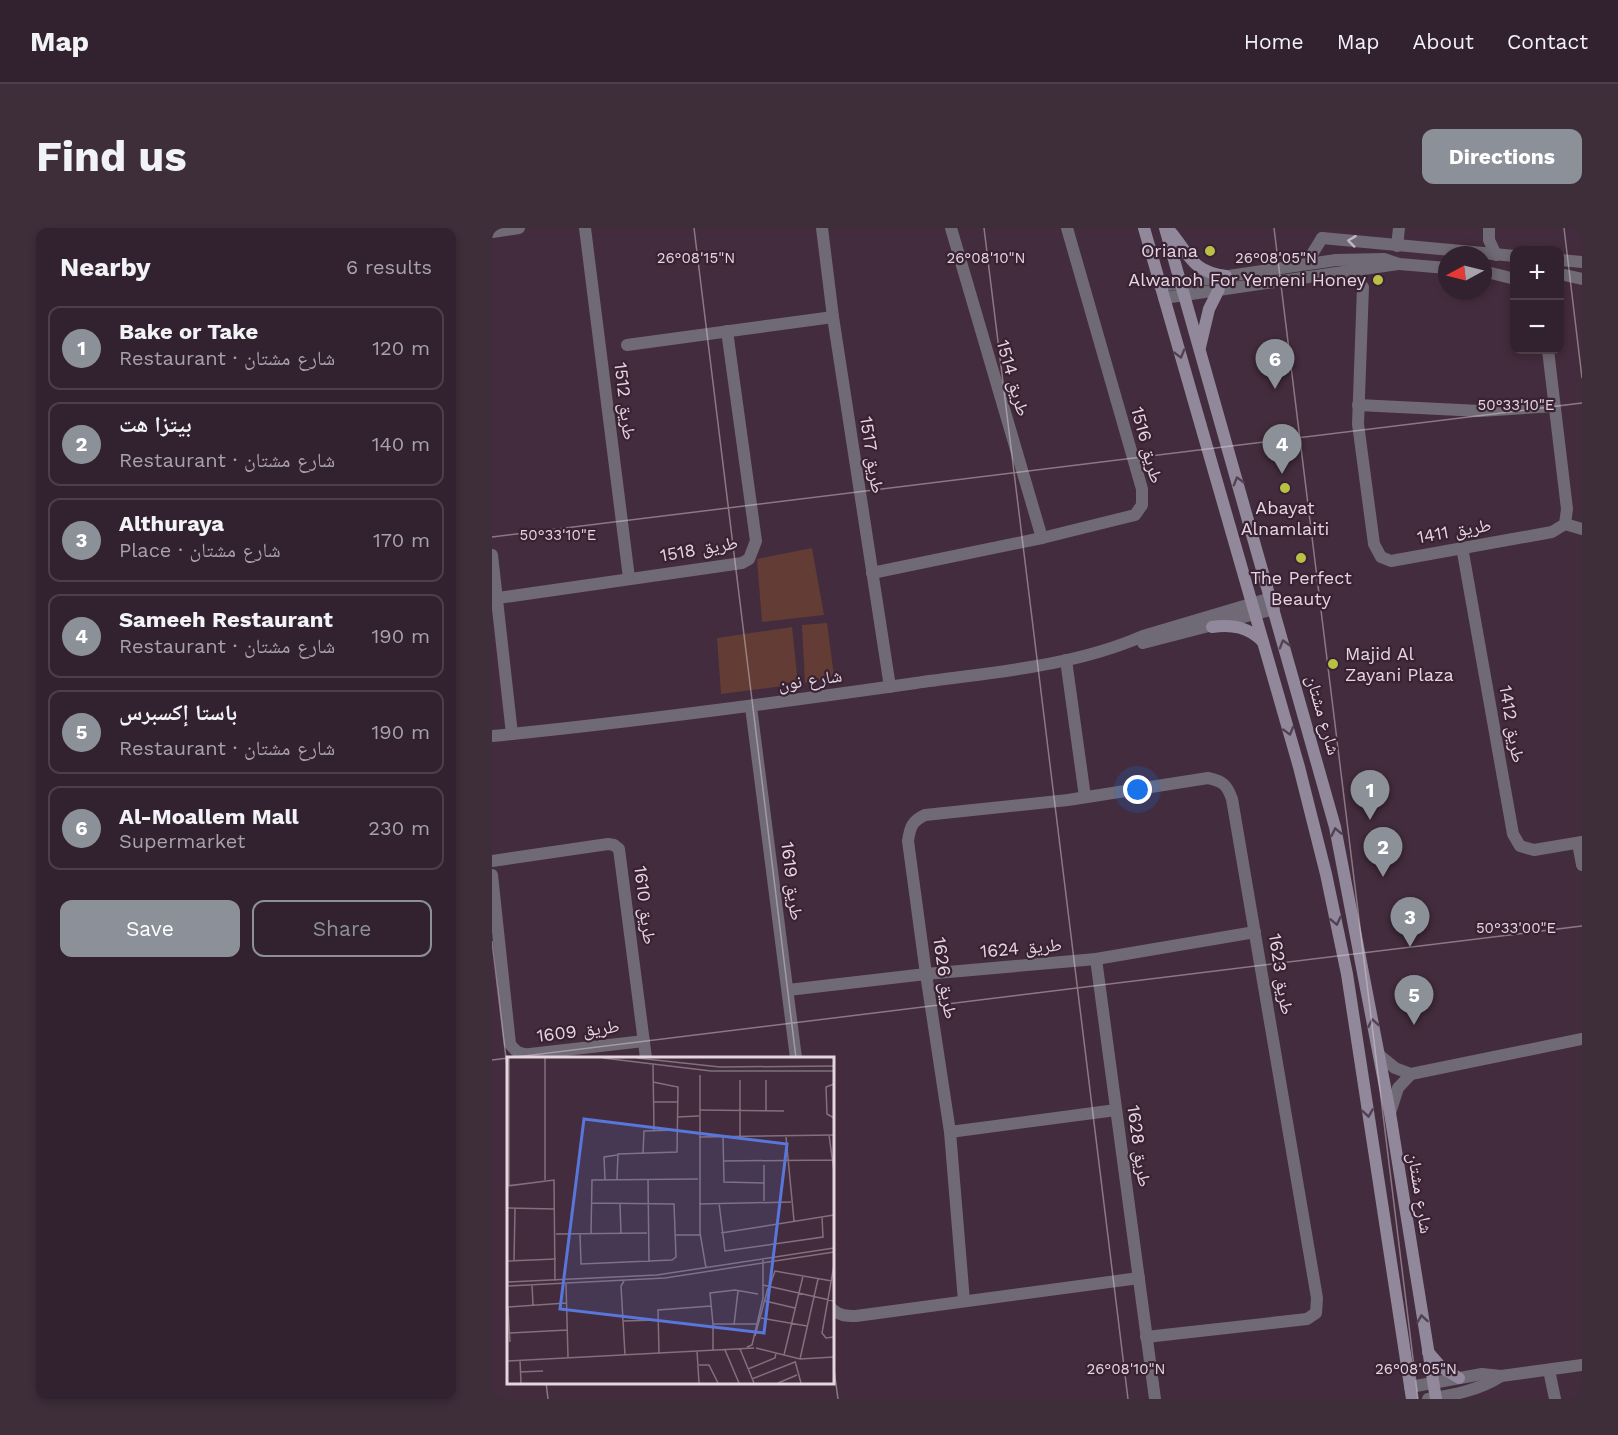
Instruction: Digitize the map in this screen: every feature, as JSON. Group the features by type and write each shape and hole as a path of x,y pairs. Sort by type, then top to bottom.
{"street":[{"path":"492,232 519,228"},
{"name":"طريق 1512","path":"585,228 629,579"},
{"name":"طريق 1517","path":"822,228 833,318 890,687"},
{"name":"طريق 1514","path":"951,228 1042,538"},
{"name":"طريق 1516","path":"872,573 1042,538 1136,515 1142,505 1142,489 1067,228"},
{"name":"شارع مشتان","path":"1144,228 1302,777 1326,874 1347,974 1411,1393"},
{"path":"1166,228 1198,269 1226,276"},
{"name":"شارع مشتان","path":"1166,228 1335,827 1390,1113 1433,1383 1433,1399"},
{"path":"1397,246 1399,228"},
{"path":"1482,246 1489,231"},
{"path":"1489,231 1496,255"},
{"path":"1306,264 1321,233"},
{"path":"1321,233 1381,244 1438,250"},
{"path":"1321,233 1336,260"},
{"path":"1361,259 1381,244"},
{"path":"1492,255 1510,256"},
{"path":"1183,289 1226,276 1336,260 1384,259 1399,264 1438,267"},
{"path":"1564,260 1582,262"},
{"path":"1162,292 1183,289 1219,289 1399,264"},
{"path":"1349,270 1359,279 1363,287 1369,278 1382,268"},
{"path":"1492,271 1510,271"},
{"path":"1492,273 1510,278"},
{"path":"1564,275 1582,279"},
{"path":"1564,282 1582,279"},
{"name":"طريق 1411","path":"1363,287 1358,405 1374,544 1381,557 1392,561 1552,532 1565,524"},
{"path":"1200,348 1209,309 1219,289"},
{"path":"627,345 833,318"},
{"name":"طريق 1518","path":"498,598 742,563 749,559 756,541 727,331"},
{"path":"1548,354 1567,509 1565,524 1582,529"},
{"path":"1358,405 1480,411 1554,406"},
{"name":"طريق 1412","path":"1462,547 1513,834 1520,846 1534,850 1580,843 1582,866"},
{"path":"492,555 512,734"},
{"name":"شارع نون","path":"1130,643 1143,636 1273,604"},
{"name":"شارع نون","path":"492,736 751,707 1066,660 1130,643 1153,642 1212,627 1254,609"},
{"path":"1212,627 1238,626 1253,633 1264,643"},
{"path":"1066,660 1085,797"},
{"name":"طريق 1619","path":"751,707 796,1057"},
{"name":"طريق 1623","path":"910,828 916,819 925,815 1085,797 1208,778 1220,780 1228,787 1256,932 1317,1298 1316,1313 1307,1318 1146,1337"},
{"name":"طريق 1626","path":"910,828 908,841 950,1132 964,1301"},
{"name":"طريق 1610","path":"492,861 608,844 619,849 646,1057"},
{"name":"طريق 1609","path":"492,875 498,995 510,1044 515,1051 522,1054 644,1041"},
{"name":"طريق 1624","path":"788,990 926,974 1096,959 1256,932"},
{"name":"طريق 1628","path":"1096,959 1155,1399"},
{"path":"1379,1055 1395,1068 1411,1074 1582,1039"},
{"path":"1390,1113 1398,1088 1411,1074"},
{"path":"950,1132 1116,1110"},
{"path":"834,1311 846,1316 1139,1278"},
{"path":"1427,1350 1441,1367 1459,1378"},
{"path":"1411,1393 1433,1383 1482,1374 1501,1376 1582,1365"},
{"path":"1549,1370 1554,1399"},
{"path":"1433,1399 1474,1389 1501,1376"}],"shaded area":[{"path":"812,548 824,615 762,622 757,559"},
{"path":"827,623 834,676 805,683 802,625"},
{"path":"792,627 798,684 721,694 717,638"}],"place":[{"name":"Oriana","path":"1210,251"},
{"name":"Alwanoh For Yemeni Honey","path":"1378,280"},
{"name":"Al-Moallem Mall","path":"1275,389"},
{"name":"Sameeh Restaurant","path":"1282,474"},
{"name":"Abayat Alnamlaiti","path":"1285,488"},
{"name":"The Perfect Beauty","path":"1301,558"},
{"name":"Majid Al Zayani Plaza","path":"1333,664"},
{"name":"Bake or Take","path":"1370,820"},
{"name":"بيتزا هت","path":"1383,877"},
{"name":"Althuraya","path":"1410,947"},
{"name":"باستا إكسبرس","path":"1414,1025"}]}
